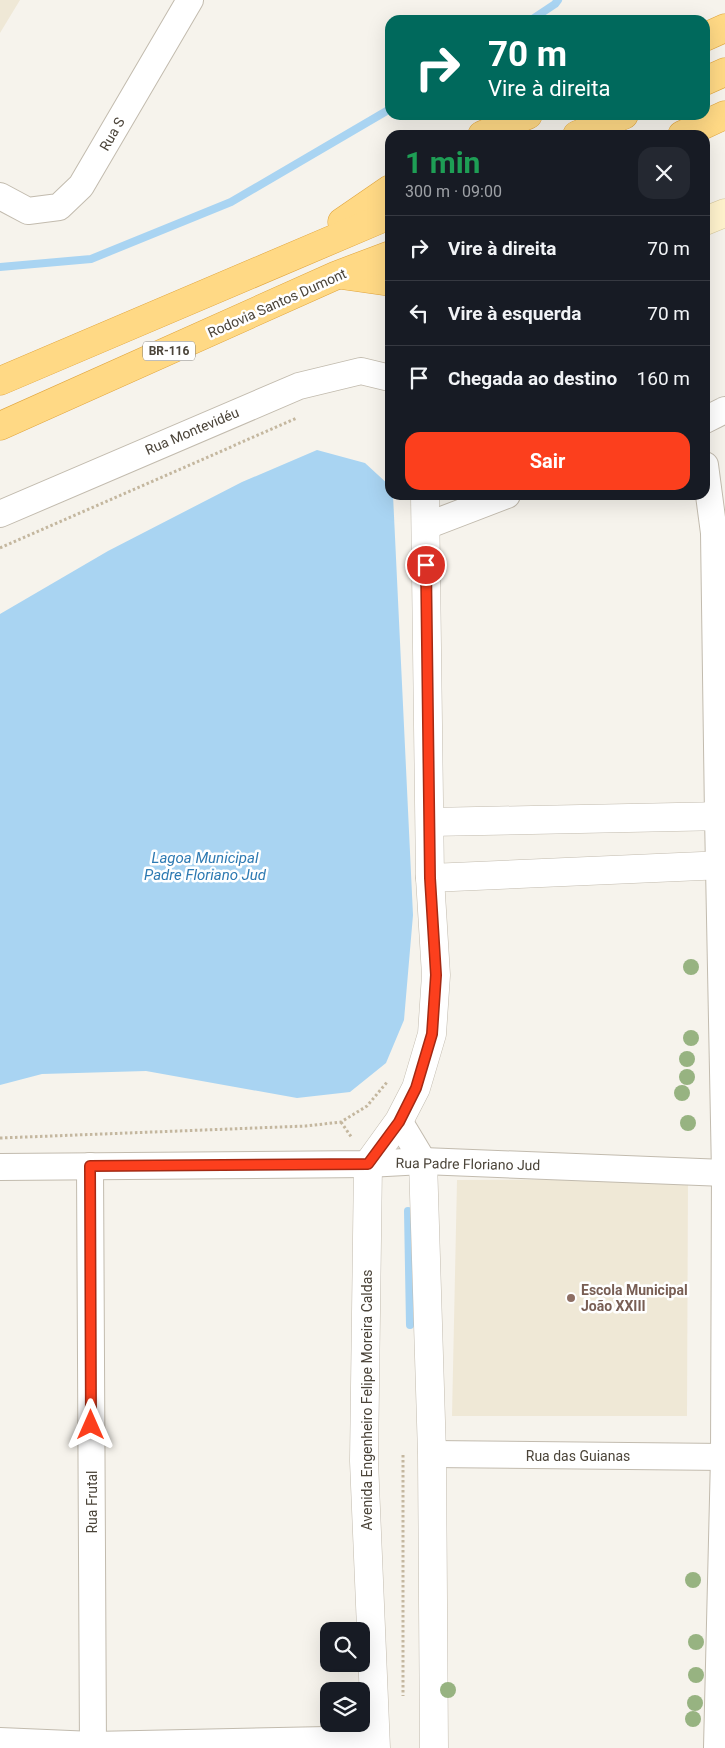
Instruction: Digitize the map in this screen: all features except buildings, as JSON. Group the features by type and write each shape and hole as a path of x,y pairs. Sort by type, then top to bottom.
{"highway":[{"path":"710,35 725,28"},
{"path":"710,79 725,72"},
{"path":"693,130 725,115"},
{"path":"494,130 516,120"},
{"path":"588,130 612,120"},
{"path":"296,255 385,193"},
{"name":"BR-116","path":"2,380 385,217"},
{"name":"Rodovia Santos Dumont","path":"0,426 337,275 385,257"},
{"path":"337,275 385,281"}],"main road":[{"path":"710,219 725,212"}],"street":[{"name":"Rua S","path":"0,196 28,211 59,207 82,186 190,0"},
{"name":"Rua Montevidéu","path":"0,514 299,386 361,371 385,377"},
{"path":"710,418 725,410"},
{"path":"710,488 720,533 725,1173 720,1745"},
{"path":"368,1164 399,1122 416,1088 432,1034 436,975 430,878 425,500"},
{"path":"426,526 494,500"},
{"path":"430,822 721,816"},
{"path":"430,878 722,865"},
{"path":"399,1122 423,1160 432,1454 434,1748"},
{"name":"Rua Padre Floriano Jud","path":"0,1167 368,1164 423,1160 725,1173"},
{"name":"Avenida Engenheiro Felipe Moreira Caldas","path":"368,1164 364,1460 376,1743"},
{"name":"Rua Frutal","path":"90,1166 93,1746"},
{"name":"Rua das Guianas","path":"432,1454 724,1457"},
{"path":"0,1741 93,1746 376,1743"}],"path":[{"path":"0,548 298,417"},
{"path":"0,1138 306,1126 341,1122 367,1106 392,1076"},
{"path":"403,1452 403,1699"}],"shaded area":[{"path":"0,0 20,0 0,33"},
{"name":"Escola Municipal João XXIII","path":"688,1179 687,1416 452,1416 457,1180"}],"water":[{"name":"Lagoa Municipal Padre Floriano Jud","path":"317,450 365,463 385,481 385,500 393,500 413,915 404,1020 386,1063 350,1092 297,1098 146,1071 42,1074 0,1085 0,614 108,551 242,482"}],"waterway":[{"path":"538,15 558,0"},
{"path":"0,267 91,259 231,202 385,112"},
{"path":"408,1211 410,1325"}],"place":[{"name":"Escola Municipal João XXIII","path":"571,1298"}],"route":[{"path":"91,1425 90,1166 368,1164 399,1122 416,1088 432,1034 436,975 430,878 426,565"}]}
